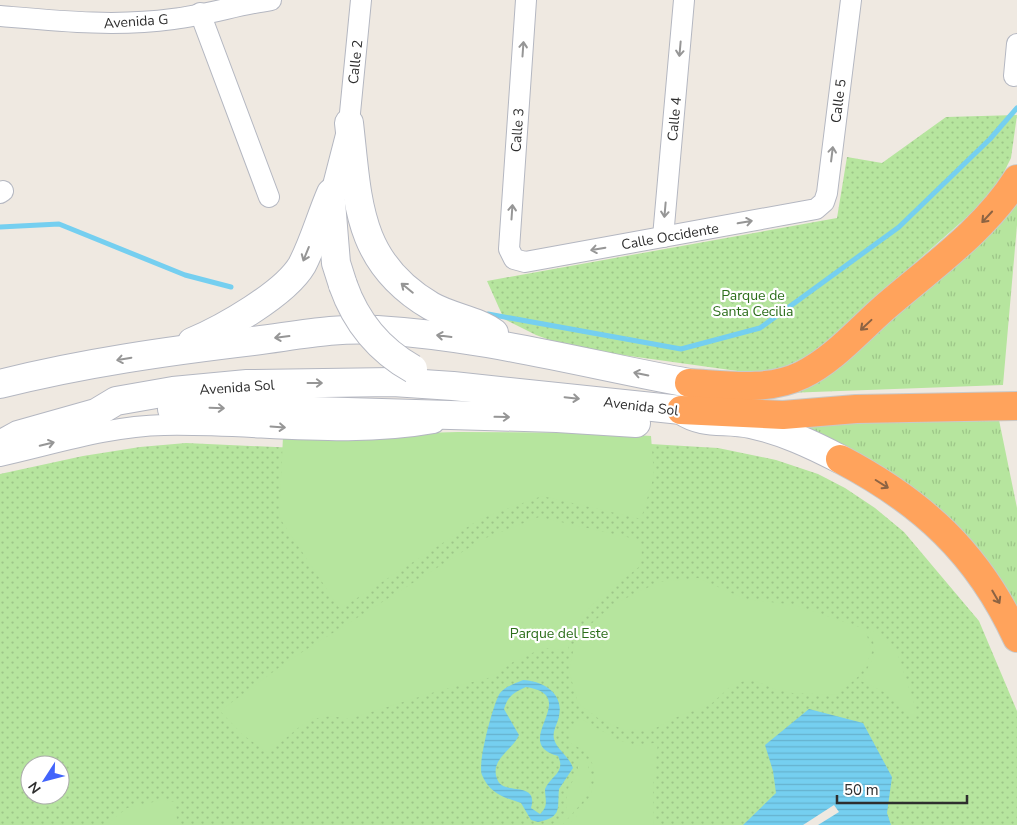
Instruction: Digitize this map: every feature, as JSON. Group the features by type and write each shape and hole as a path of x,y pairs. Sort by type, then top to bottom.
{"highway":[{"path":"689,383 765,386 802,376 850,340 966,237 997,206 1017,179"},
{"path":"689,383 720,394 780,399 1005,401"},
{"path":"681,410 783,415 1005,401"},
{"path":"840,460 899,495 935,523 952,540 976,566 994,593 1017,638"}],"main road":[{"path":"349,123 358,207 365,232 377,255 395,279 432,307 466,322 488,328 509,345"},
{"path":"331,193 336,263 348,301 366,330 388,353 413,369 453,386"},
{"path":"172,351 247,312 292,278 302,264 331,193"},
{"path":"0,384 32,376 172,351 335,331 374,330 509,345 571,360 689,383"},
{"name":"Avenida Sol","path":"0,445 18,436 96,413 116,401 173,391 247,384 393,382 453,386 681,410 695,419 748,423 775,430 805,440 840,460"},
{"name":"Avenida Sol","path":"96,413 117,416 152,410 207,408 557,418 680,426 759,438 840,460"}],"street":[{"name":"Avenida G","path":"0,16 101,24 174,19 244,2 271,0"},
{"name":"Calle 2","path":"349,123 361,0"},
{"name":"Calle 3","path":"514,259 509,250 526,0"},
{"name":"Calle 4","path":"663,237 684,0"},
{"name":"Calle 5","path":"824,202 851,0"},
{"path":"200,14 269,197"},
{"path":"1014,76 1017,44"},
{"path":"331,193 349,123"},
{"name":"Calle Occidente","path":"514,259 525,262 816,209 824,202"},
{"name":"Avenida Sol","path":"0,456 76,438 162,425 360,431 410,427 472,416"}],"green space":[{"name":"Parque de Santa Cecilia","path":"1017,115 1011,158 993,194 812,354 784,367 752,373 572,348 536,335 504,319 487,281 837,218 847,157 882,163 946,117"},
{"path":"1017,197 1017,225 1003,385 786,393 887,321 982,243"},
{"path":"999,420 1017,508 1017,613 952,533 775,424"},
{"path":"458,432 607,433 651,436 654,476 641,519 542,496 480,519 340,609 279,517 283,437"},
{"name":"Parque del Este","path":"566,439 718,448 776,460 818,474 845,488 875,508 904,532 979,621 1017,711 1017,825 0,825 0,474 83,456 140,447 186,443 319,449"},
{"path":"539,517 631,538 642,549 640,566 595,602 586,612 572,635 568,650 543,648 513,662 492,677 438,691 349,719 331,716 312,719 268,753 243,735 220,711 288,661 483,539"},
{"path":"698,578 745,599 795,605 865,629 872,652 860,675 837,695 792,693 775,689 750,679 732,685 710,705 679,716 650,731 622,729 599,719 578,703 569,671 576,637 614,604 659,582"},
{"path":"869,627 897,652 915,706 914,719 888,694 861,681 876,652"},
{"path":"581,719 618,740 639,746 658,742 653,787 654,825 567,825 587,802 594,782 592,762 586,753 569,742 569,730"},
{"path":"578,759 585,759 589,770 589,788 582,803 562,825 551,825 566,813 567,790 578,773"},
{"path":"162,800 174,802 178,825 106,825 127,808"}],"water":[{"path":"523,680 538,683 555,695 560,708 554,739 573,768 559,789 557,811 552,817 538,822 531,820 521,803 503,797 493,790 485,781 481,769 486,734 497,699 505,688","holes":["526,687 542,692 548,700 548,709 540,741 545,750 558,756 560,766 557,774 545,789 546,805 540,814 531,808 532,800 530,794 526,791 502,785 498,781 496,767 498,761 519,735 504,709 507,701 514,693"]},
{"path":"809,709 863,723 892,777 887,813 891,825 743,825 776,793 773,771 765,745"}],"pier":[{"path":"834,805 839,812 818,825 803,825"}],"waterway":[{"path":"488,314 681,349 760,328 899,227 990,139 1017,108"},
{"path":"0,227 59,224 185,275 231,287"}]}
